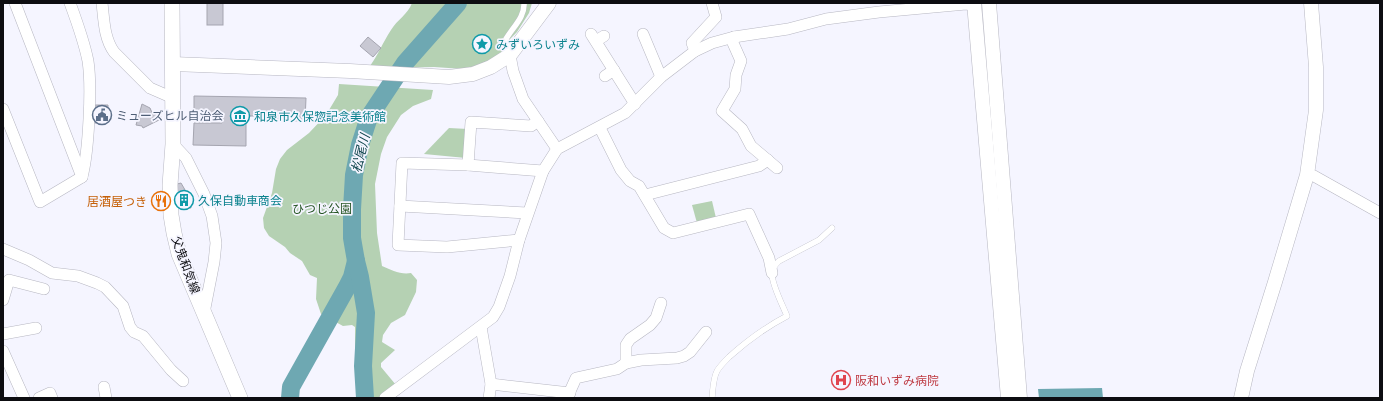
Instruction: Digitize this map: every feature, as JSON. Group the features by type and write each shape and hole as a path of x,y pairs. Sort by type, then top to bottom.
{"main road":[{"name":"父鬼和気線","path":"172,3 173,144 170,185 171,215 174,233 179,254 240,398"}],"street":[{"path":"15,3 82,177"},
{"path":"3,109 40,202 82,177 87,158 90,96 89,76 85,48 70,3"},
{"path":"102,3 106,36 109,46 150,88 173,98"},
{"path":"173,64 367,72 419,76 449,77 473,74 491,67 510,55 520,44 549,3"},
{"path":"695,51 692,43 716,17 712,3"},
{"path":"989,3 1020,398"},
{"path":"1241,398 1247,371 1276,282 1307,175 1316,110 1316,67 1311,3"},
{"path":"385,398 493,317 499,307 510,276 527,212 543,171 557,149 625,114 661,77 695,51 712,43 734,37 788,29 826,19 966,4 975,5 1008,398"},
{"path":"643,34 661,77"},
{"path":"597,37 609,73 635,104"},
{"path":"734,37 733,43 741,61 736,75 738,92 719,115 742,129 751,146 777,168"},
{"path":"510,55 518,86 523,98 557,149"},
{"path":"468,165 471,122 531,126 538,121"},
{"path":"600,128 621,170 630,181 640,186 664,228 673,233 749,214 769,258 772,273"},
{"path":"173,144 186,158 204,194 212,216 216,243 214,262 204,313"},
{"path":"645,195 759,166 768,160"},
{"path":"519,240 447,247 398,245 402,163 468,165 543,171"},
{"path":"1307,175 1314,176 1380,213"},
{"path":"400,206 527,212"},
{"path":"3,248 52,273 78,276 105,287 122,306 130,327 134,332 143,336 171,370 183,381"},
{"path":"3,300 9,280 24,279 44,289"},
{"path":"626,363 626,345 630,339 650,325 656,318 661,302"},
{"path":"481,327 491,384 489,398"},
{"path":"3,334 36,328"},
{"path":"491,384 568,395 576,378 617,369 626,363 684,356 690,352 706,332"},
{"path":"4,356 24,398"},
{"path":"39,398 50,393 52,398"}],"lane":[{"path":"510,55 506,48 506,39 521,17 524,3"},
{"path":"712,398 713,385 718,370 727,359 743,344 764,329 787,316 772,273 774,266 779,261 819,240 832,228"}],"green space":[{"path":"412,3 532,3 529,13 517,32 510,39 510,49 483,64 463,69 434,67 391,68 370,66 391,30"},
{"name":"ひつじ公園","path":"339,84 433,90 431,99 413,106 401,115 387,137 381,154 375,184 377,233 382,266 400,273 411,273 417,280 416,292 405,315 391,323 383,335 382,342 395,350 381,363 381,367 396,385 381,398 357,398 355,327 352,325 343,326 321,314 316,299 317,278 310,275 302,261 269,236 264,228 263,218 272,193 276,169 280,159 287,150 309,133 326,115 338,95"},
{"path":"449,128 468,129 466,158 424,154"},
{"path":"712,201 716,218 697,223 692,205"}],"water":[{"path":"1102,388 1103,398 1039,398 1038,389"}],"building":[{"path":"207,3 223,3 223,25 207,25"},
{"path":"368,37 381,48 373,57 360,46"},
{"path":"194,96 306,98 305,121 258,120 258,116 246,116 246,146 193,145 194,123 222,123 222,116 194,115"},
{"path":"142,104 150,108 153,115 160,112 161,119 143,128 142,126 136,125"},
{"name":"ミューズヒル自治会","path":"95,105 108,105 108,118 106,123 94,123"},
{"name":"久保自動車商会","path":"181,183 188,195 191,208 178,206 177,184"}],"waterway":[{"name":"松尾川","path":"365,398 363,366 366,313 352,238 354,175 360,145 369,117 405,63 458,3"},
{"name":"松尾川","path":"290,398 291,387 347,287 352,277 356,261"}],"place":[{"name":"みずいろいずみ","path":"482,44"},
{"name":"ミューズヒル自治会","path":"102,115"},
{"name":"和泉市久保惣記念美術館","path":"240,116"},
{"name":"久保自動車商会","path":"184,200"},
{"name":"居酒屋つき","path":"161,201"},
{"name":"阪和いずみ病院","path":"841,380"}]}
